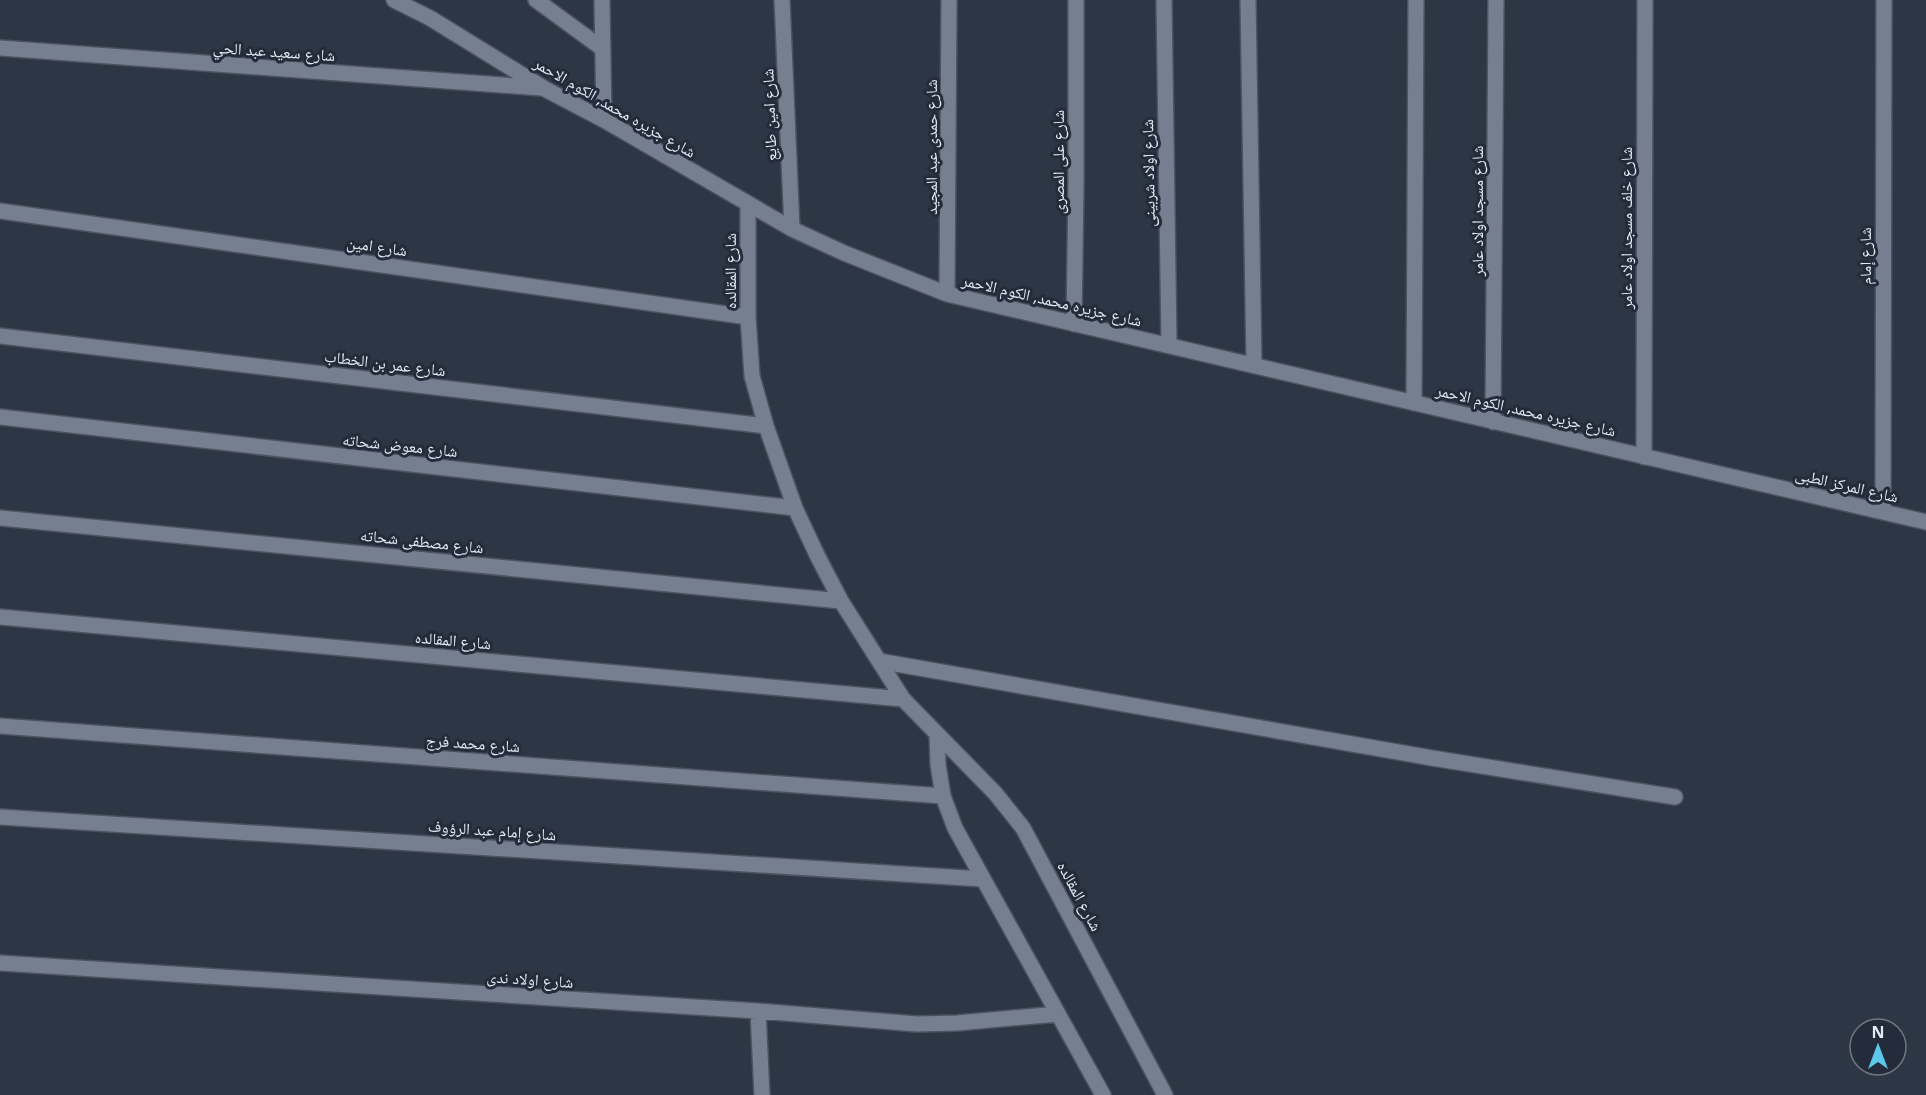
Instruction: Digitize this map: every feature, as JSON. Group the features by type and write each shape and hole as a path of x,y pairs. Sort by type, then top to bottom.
{"street":[{"name":"شارع جزيره محمد, الكوم الاحمر","path":"394,0 430,18 545,89 604,120 792,229 843,253 947,294 1760,484"},
{"path":"536,0 603,50"},
{"path":"602,0 604,120"},
{"name":"شارع امين طايع","path":"782,0 792,229"},
{"name":"شارع حمدى عبد المجيد","path":"947,294 949,0"},
{"name":"شارع على المصرى","path":"1074,324 1076,0"},
{"name":"شارع اولاد شربينى","path":"1164,0 1169,345"},
{"path":"1248,0 1254,365"},
{"path":"1414,403 1416,0"},
{"name":"شارع مسجد اولاد عامر","path":"1494,422 1496,0"},
{"name":"شارع خلف مسجد اولاد عامر","path":"1644,457 1645,0"},
{"name":"شارع إمام","path":"1883,512 1884,0"},
{"name":"شارع سعيد عبد الحي","path":"0,48 545,89"},
{"name":"شارع المقالده","path":"748,204 748,317 752,376 766,426 795,508 841,601 903,699 995,793 1023,828 1165,1095"},
{"name":"شارع امين","path":"0,211 748,317"},
{"name":"شارع عمر بن الخطاب","path":"0,336 766,426"},
{"name":"شارع معوض شحاته","path":"0,417 795,508"},
{"name":"شارع المركز الطبى","path":"1760,484 1926,522"},
{"name":"شارع مصطفى شحاته","path":"0,518 841,601"},
{"name":"شارع المقالده","path":"0,617 903,699"},
{"path":"879,661 1432,758 1675,797"},
{"name":"شارع محمد فرج","path":"0,726 943,796"},
{"path":"937,734 938,764 943,796 958,836 1103,1095"},
{"name":"شارع إمام عبد الرؤوف","path":"0,817 982,879"},
{"name":"شارع اولاد ندى","path":"0,963 758,1011 917,1024 976,1022 1058,1014"},
{"path":"758,1011 762,1095"}]}
